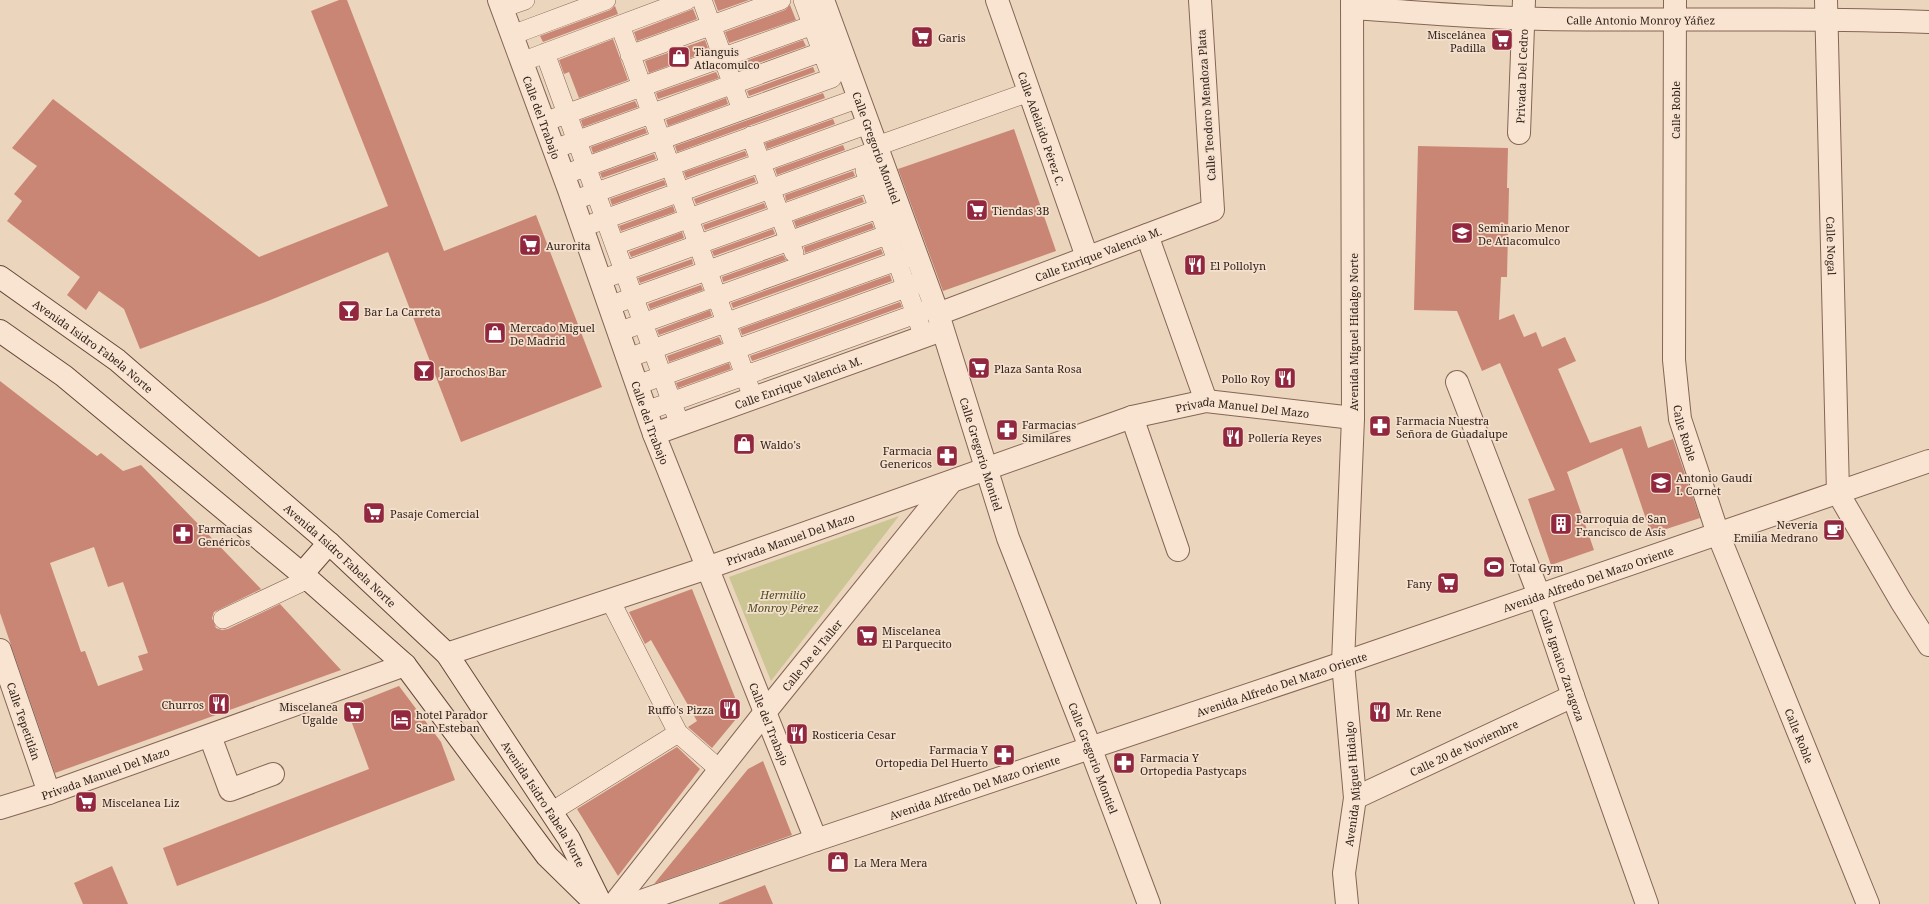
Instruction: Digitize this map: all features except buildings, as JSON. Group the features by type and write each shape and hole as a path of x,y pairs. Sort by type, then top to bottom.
{"street":[{"path":"501,4 525,0"},
{"path":"512,36 606,0"},
{"path":"521,62 687,0"},
{"path":"702,0 742,110"},
{"path":"630,55 781,0"},
{"path":"563,175 832,78 831,49 813,25 803,0"},
{"name":"Calle Gregorio Montiel","path":"823,0 831,49 859,127 871,151 878,179 916,284 931,320 1008,538 1090,747 1149,904"},
{"name":"Calle Adelaido Pérez C.","path":"997,0 1087,257"},
{"name":"Calle Teodoro Mendoza Plata","path":"1200,0 1213,210"},
{"name":"Calle del Trabajo","path":"501,4 521,62 545,122 654,434 766,711 816,840"},
{"name":"Calle Antonio Monroy Yáñez","path":"1352,4 1524,9 1826,9 1929,22"},
{"name":"Avenida Miguel Hidalgo Norte","path":"1343,663 1353,418 1352,4"},
{"name":"Privada Del Cedro","path":"1519,133 1524,9"},
{"name":"Calle Nogal","path":"1826,9 1838,493"},
{"name":"Calle Roble","path":"1675,10 1674,360 1680,419 1718,534 1868,904"},
{"path":"620,25 753,398"},
{"path":"545,122 813,25"},
{"path":"554,148 831,49"},
{"path":"545,53 680,425"},
{"path":"614,245 770,189 1028,92"},
{"path":"572,201 850,101"},
{"path":"582,227 859,127"},
{"path":"751,136 836,368"},
{"path":"600,280 878,179"},
{"path":"609,306 888,205"},
{"name":"Calle Enrique Valencia M.","path":"654,434 836,368 931,320 1087,257 1213,210"},
{"path":"618,332 897,231"},
{"path":"1147,235 1206,401"},
{"path":"628,358 907,257"},
{"name":"Avenida Isidro Fabela Norte","path":"0,276 117,360 329,543 446,654 570,839 601,904"},
{"path":"637,385 916,284"},
{"path":"646,411 828,345 931,320"},
{"name":"Avenida Isidro Fabela Norte","path":"0,331 64,376 305,577 405,665 547,856 596,904"},
{"name":"Calle Ignaico Zaragoza","path":"1457,382 1539,595 1573,696 1647,904"},
{"name":"Privada Manuel Del Mazo","path":"446,654 707,568 1132,417 1206,401 1353,418"},
{"path":"1132,417 1178,550"},
{"name":"Avenida Alfredo Del Mazo Oriente","path":"633,904 816,840 1343,663 1929,461"},
{"name":"Calle De el Taller","path":"614,904 766,711 951,482"},
{"path":"1838,493 1901,601 1929,644"},
{"path":"223,619 305,577 329,543"},
{"path":"610,600 678,733 720,770"},
{"name":"Calle Tepetitlán","path":"0,650 49,793"},
{"name":"Avenida Miguel Hidalgo","path":"1343,663 1355,798 1344,873 1347,904"},
{"name":"Privada Manuel Del Mazo","path":"0,808 49,793 405,665"},
{"name":"Calle 20 de Noviembre","path":"1355,798 1573,696"},
{"path":"551,812 678,733"},
{"path":"210,736 230,790 273,774"}],"green space":[{"name":"Hermilio Monroy Pérez","path":"899,516 771,681 729,577"}],"place":[{"name":"Garis","path":"922,37"},
{"name":"Miscelánea Padilla","path":"1502,40"},
{"name":"Tianguis Atlacomulco","path":"679,57"},
{"name":"Tiendas 3B","path":"977,210"},
{"name":"Seminario Menor De Atlacomulco","path":"1462,233"},
{"name":"Aurorita","path":"530,245"},
{"name":"El Pollolyn","path":"1195,265"},
{"name":"Bar La Carreta","path":"349,311"},
{"name":"Mercado Miguel De Madrid","path":"495,333"},
{"name":"Plaza Santa Rosa","path":"979,368"},
{"name":"Jarochos Bar","path":"424,371"},
{"name":"Pollo Roy","path":"1285,378"},
{"name":"Farmacia Nuestra Señora de Guadalupe","path":"1380,426"},
{"name":"Farmacias Similares","path":"1007,430"},
{"name":"Pollería Reyes","path":"1233,437"},
{"name":"Waldo's","path":"744,444"},
{"name":"Farmacia Genericos","path":"947,456"},
{"name":"Antonio Gaudí I. Cornet","path":"1661,483"},
{"name":"Pasaje Comercial","path":"374,513"},
{"name":"Parroquia de San Francisco de Asís","path":"1561,524"},
{"name":"Nevería Emilia Medrano","path":"1834,530"},
{"name":"Farmacias Genéricos","path":"183,534"},
{"name":"Total Gym","path":"1494,567"},
{"name":"Fany","path":"1448,583"},
{"name":"Miscelanea El Parquecito","path":"867,636"},
{"name":"Churros","path":"219,704"},
{"name":"Ruffo's Pizza","path":"730,709"},
{"name":"Miscelanea Ugalde","path":"354,712"},
{"name":"Mr. Rene","path":"1380,712"},
{"name":"hotel Parador San Esteban","path":"401,720"},
{"name":"Rosticeria Cesar","path":"797,734"},
{"name":"Farmacia Y Ortopedia Del Huerto","path":"1004,755"},
{"name":"Farmacia Y Ortopedia Pastycaps","path":"1124,763"},
{"name":"Miscelanea Liz","path":"86,802"},
{"name":"La Mera Mera","path":"838,862"}]}
